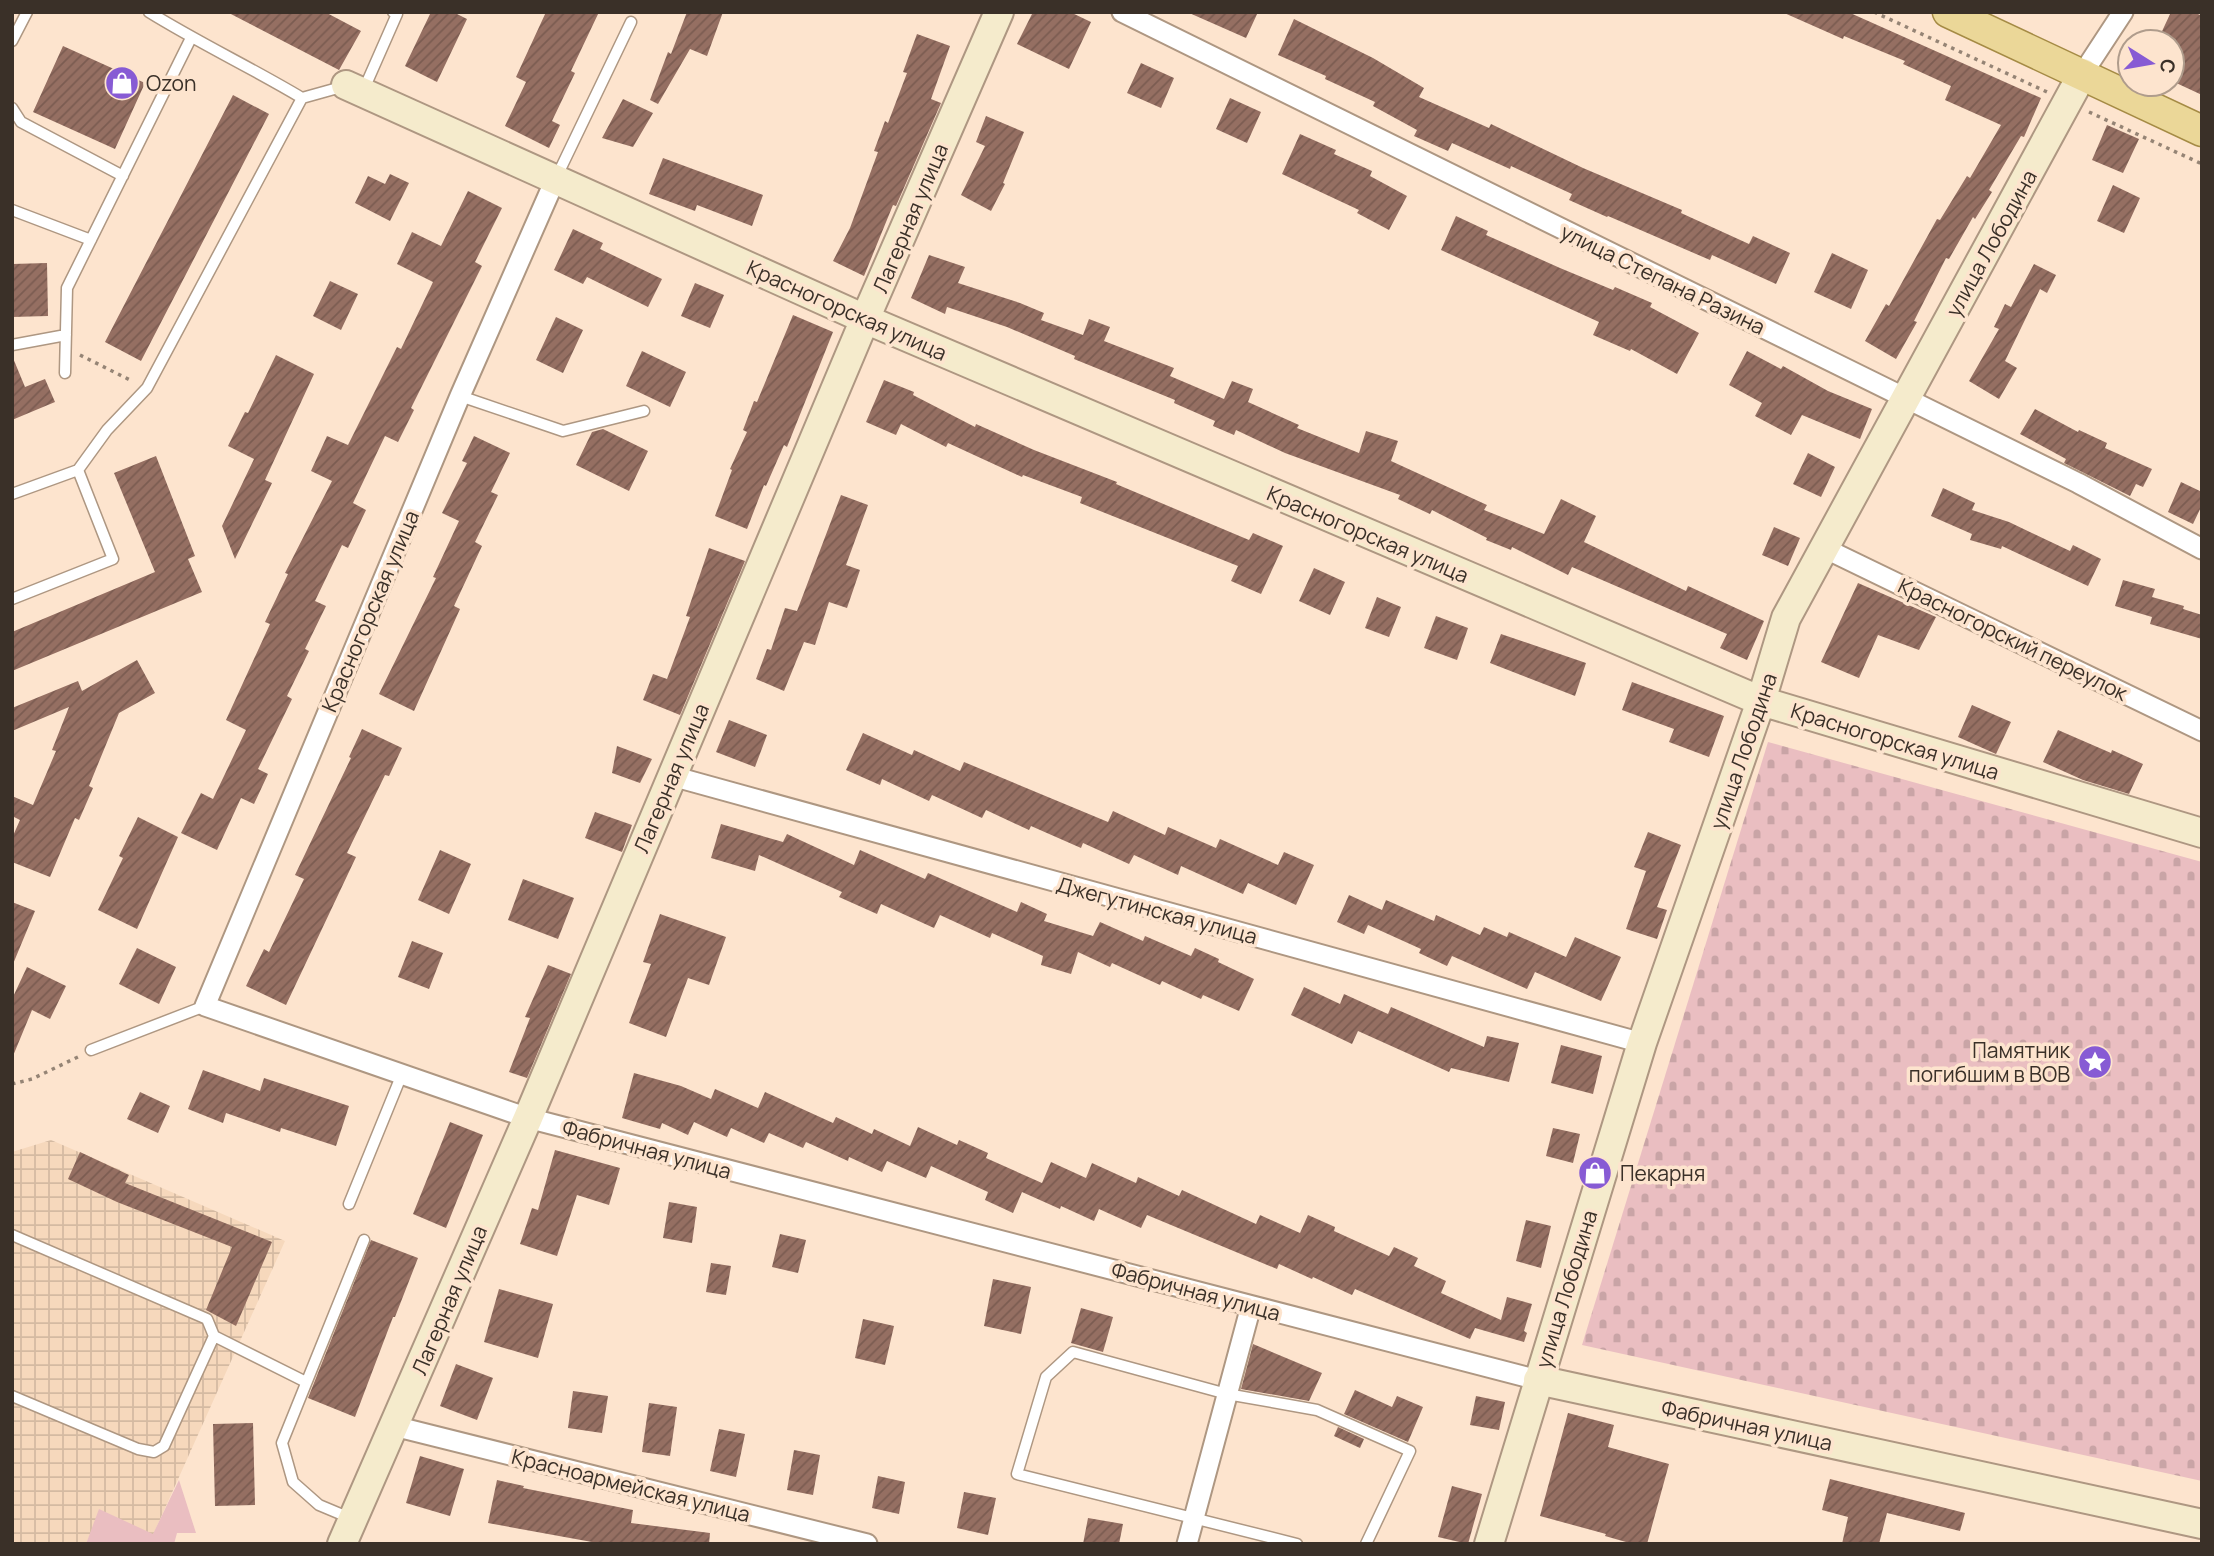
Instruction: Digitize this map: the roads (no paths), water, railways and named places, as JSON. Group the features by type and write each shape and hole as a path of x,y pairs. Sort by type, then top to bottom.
{"main road":[{"path":"1948,12 2202,131"}],"street":[{"name":"Лагерная улица","path":"347,1531 528,1118 864,320 999,12"},
{"name":"улица Степана Разина","path":"1122,12 2078,483 2202,549"},
{"name":"улица Лободина","path":"1489,1544 1642,1044 1761,701 1786,618 2067,102 2123,12"},
{"name":"Красногорская улица","path":"354,89 864,320 1761,701 2202,833"},
{"name":"Красногорская улица","path":"205,1006 460,396 555,180"},
{"name":"Красногорский переулок","path":"1824,548 2202,731"},
{"name":"Джегутинская улица","path":"672,776 1642,1044"},
{"name":"Фабричная улица","path":"205,1006 528,1118 1251,1306 1538,1380 2202,1524"},
{"path":"1187,1544 1251,1306"},
{"name":"Красноармейская улица","path":"394,1426 867,1544"}],"lane":[{"path":"12,41 27,12"},
{"path":"149,12 302,98 354,89 397,14 393,12"},
{"path":"555,180 631,22"},
{"path":"65,373 67,288 191,38"},
{"path":"12,494 78,470 107,430 146,388 302,98"},
{"path":"12,108 21,122 123,176"},
{"path":"12,210 91,240"},
{"path":"12,345 66,335"},
{"path":"460,396 563,431 644,411"},
{"path":"12,599 113,559 78,470"},
{"path":"91,1051 205,1006"},
{"path":"349,1204 402,1074"},
{"path":"12,1235 207,1319 214,1336 306,1382"},
{"path":"347,1531 293,1482 282,1443 364,1240"},
{"path":"12,1396 138,1449 154,1452 164,1446 214,1336"},
{"path":"1297,1544 1017,1474 1046,1377 1073,1352 1227,1394 1317,1410 1410,1451 1366,1544"}],"place":[{"name":"Ozon","path":"122,83"},
{"name":"Памятник погибшим в ВОВ","path":"2095,1062"},
{"name":"Пекарня","path":"1595,1173"}]}
